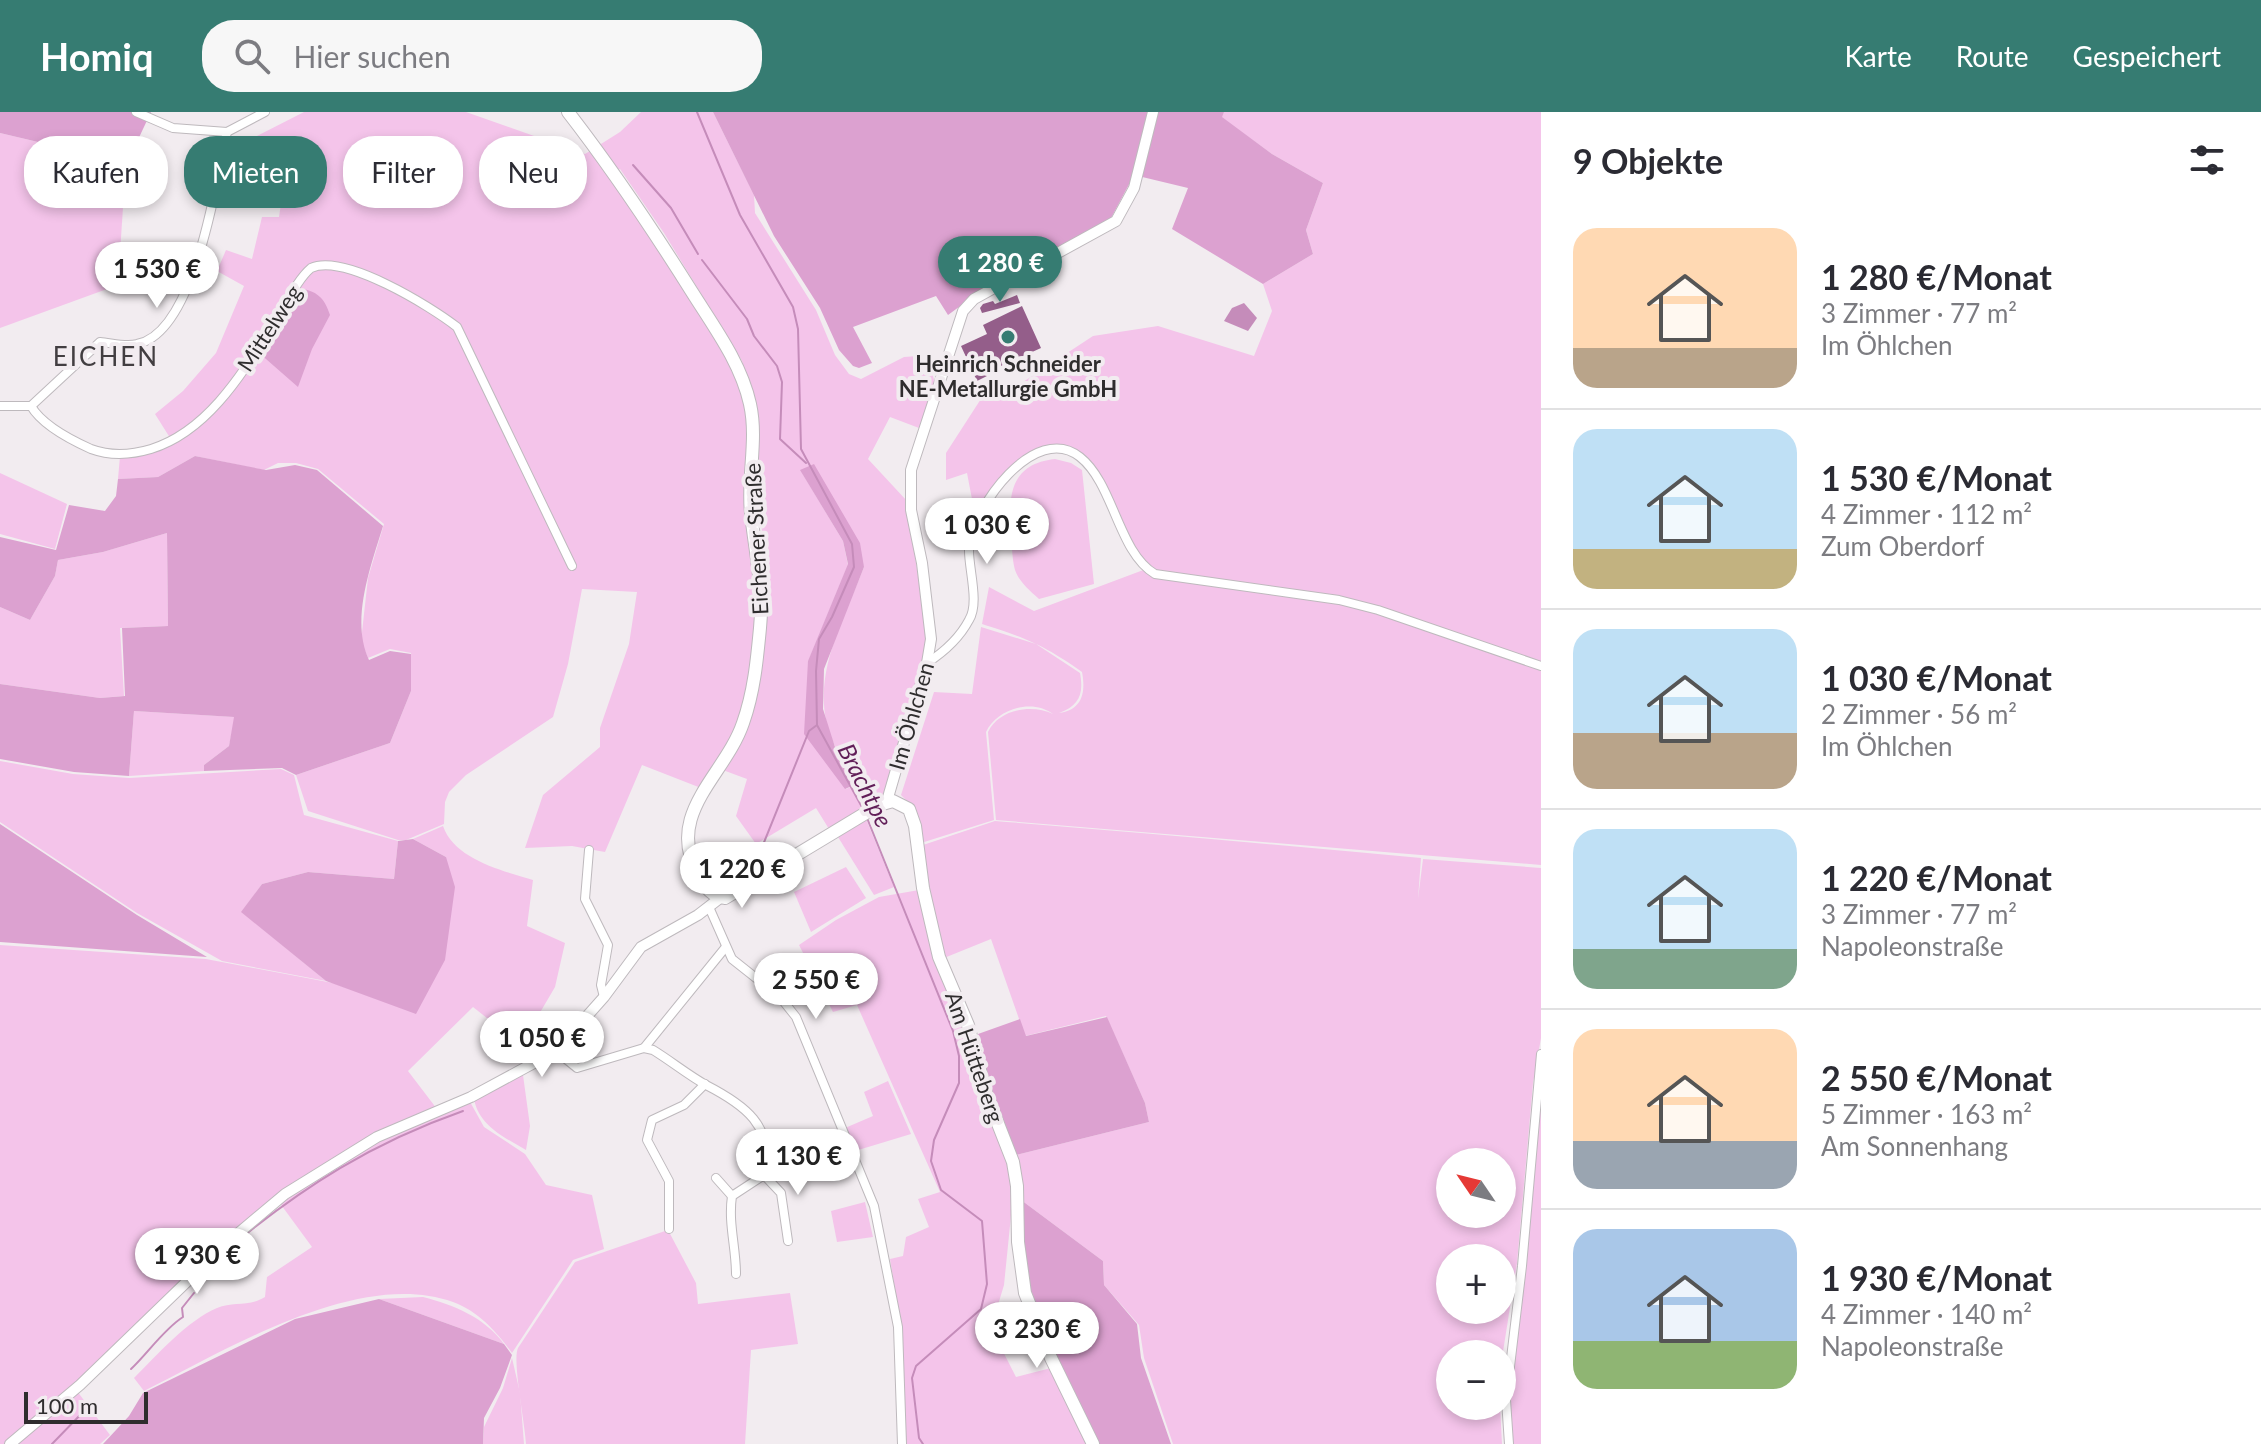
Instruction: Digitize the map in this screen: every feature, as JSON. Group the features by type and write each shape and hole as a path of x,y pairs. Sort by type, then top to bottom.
{"main road":[{"name":"Eichener Straße","path":"568,112 639,207 736,364 752,417 750,499 762,606 752,693 736,742 699,796 688,828 693,866 707,888 720,898"},
{"path":"720,898 738,891 882,804"},
{"name":"Am Hütteberg","path":"882,804 903,804 913,816 923,888 939,957 968,1025 993,1112 1013,1162 1023,1284 1051,1358 1093,1444"}],"street":[{"path":"136,112 173,128 227,132 265,112"},
{"name":"Im Öhlchen","path":"882,804 927,663 931,639 922,563 911,510 911,470 963,311 978,297 1116,221 1134,188 1153,112"},
{"path":"0,406 31,406 100,342 138,344 161,331 186,297 195,271 227,132"},
{"name":"Mittelweg","path":"31,406 35,413 64,435 107,455 143,451 172,442 191,430 225,394 251,360 307,271 316,265 327,264 364,274 432,308 457,327 572,566"},
{"path":"927,663 949,648 971,619 973,584 969,546 989,499 1028,456 1050,449 1070,451 1086,464 1114,508 1138,559 1155,574 1339,600 1378,610 1541,666"},
{"path":"589,850 585,899 608,945 601,985 604,997"},
{"path":"10,1444 80,1385 229,1241 285,1194 377,1137 471,1097 556,1051 604,997 641,947 720,898"},
{"path":"709,907 732,959 784,1001 796,1017 871,1197 898,1327 902,1444"},
{"path":"644,1048 725,948"},
{"path":"556,1051 577,1068 644,1048 653,1050 741,1103 761,1131 768,1160 764,1175 732,1196 728,1217 736,1247 736,1274"},
{"path":"1509,1444 1506,1400 1522,1266 1541,1054"},
{"path":"669,1229 669,1181 647,1140 648,1133 652,1120 684,1105 705,1084"},
{"path":"764,1175 781,1193 788,1241"},
{"path":"716,1178 732,1196"}],"shaded area":[{"path":"0,112 151,112 140,136 24,136 24,139 0,133"},
{"path":"304,112 466,112 534,136 479,136 479,208 587,208 587,153 620,132 641,112 713,112 754,195 755,213 816,310 835,355 849,374 861,379 904,357 918,356 929,363 935,383 919,428 890,417 868,459 907,501 927,639 923,663 883,798 829,829 816,808 756,844 736,816 747,779 720,769 736,750 749,700 733,746 701,788 642,765 605,852 572,846 525,848 543,795 600,747 600,728 629,644 637,592 582,589 568,664 553,717 466,775 449,792 445,802 444,824 406,840 398,840 308,811 296,775 390,743 411,691 411,653 390,649 368,658 361,641 368,578 384,524 318,469 296,463 278,463 264,470 195,456 158,477 118,479 120,456 172,441 155,414 183,391 216,353 244,286 217,271 226,250 252,259 262,217 279,217 280,208 327,208 327,136 257,136","holes":["620,169 664,233 742,361 756,417 757,484 768,586 764,642 749,700 757,584 750,419 732,364 614,172","801,471 864,567 837,633 825,678 824,700 827,723 835,746 861,782 846,789 808,662 848,565 843,541"]},
{"path":"713,112 1224,112 1222,117 1272,154 1323,183 1306,230 1313,254 1263,284 1172,229 1188,188 1134,175 1110,220 978,293 948,315 936,296 853,327 872,363 859,368 853,366 839,350 820,308 774,236"},
{"path":"1224,112 1541,112 1541,662 1379,608 1156,571 1138,551 1090,466 1080,454 1068,447 1050,446 1022,459 1004,476 976,520 967,473 946,480 946,453 988,388 1020,384 1093,336 1158,326 1254,356 1272,311 1263,284 1313,254 1306,230 1323,183 1272,154 1221,117"},
{"path":"0,133 24,139 24,208 123,208 118,285 0,328"},
{"path":"298,288 319,296 330,315 312,349 298,387 258,352"},
{"path":"1244,303 1257,318 1248,331 1224,321 1232,308"},
{"path":"195,456 266,470 295,465 317,470 383,526 364,593 361,628 369,660 390,651 411,654 411,691 390,743 296,775 282,768 204,771 204,765 229,746 234,717 134,711 129,776 74,772 0,759 0,684 100,698 125,696 122,628 168,626 167,533 103,552 58,560 55,576 30,620 0,607 0,537 56,550 69,505 105,511 116,496 118,479 158,477"},
{"path":"1055,459 1082,470 1094,584 1039,599 1015,570 1010,507 1015,484 1021,475 1029,467"},
{"path":"814,464 860,543 864,567 824,669 823,709 835,747 861,782 845,789 804,734 808,661 848,564 843,541 800,470"},
{"path":"0,473 67,504 55,549 0,534"},
{"path":"167,533 168,626 120,628 124,696 100,698 0,684 0,607 30,620 55,576 58,560 103,552"},
{"path":"1146,569 1378,611 1541,668 1541,865 996,820 988,732 1000,718 1017,711 1036,709 1053,714 1035,707 1006,712 991,724 986,732 994,820 921,843 913,807 901,795 934,692 972,694 981,627 1036,644 982,624 989,587 1034,611","holes":["1036,644 1082,672 1083,693 1073,708 1059,713 1071,707 1078,698 1080,673"]},
{"path":"134,711 235,717 229,746 204,765 204,771 129,776"},
{"path":"0,761 73,774 129,778 281,769 294,775 304,815 398,841 394,879 308,872 262,884 242,912 326,981 222,961 137,913 0,822"},
{"path":"866,819 894,887 874,895 838,837"},
{"path":"995,821 1421,858 1418,899 1423,859 1541,868 1541,1038 1533,1083 1516,1269 1516,1244 1436,1244 1436,1324 1507,1324 1505,1340 1436,1340 1436,1420 1501,1420 1502,1444 1173,1444 1144,1358 1139,1325 1104,1285 1103,1261 1021,1200 1016,1155 1149,1122 1145,1103 1106,1016 1025,1036 991,939 944,958 920,846"},
{"path":"0,824 137,915 207,957 0,942"},
{"path":"443,826 457,847 468,855 494,868 533,880 527,926 565,943 555,987 521,1045 473,1007 408,1071 437,1109 282,1193 85,1377 5,1444 0,1444 0,945 206,959 333,983 416,1013 446,857 413,839"},
{"path":"413,839 446,857 455,887 445,960 416,1014 326,981 241,912 262,884 308,872 394,879 398,841"},
{"path":"846,867 866,898 811,932 794,892"},
{"path":"919,890 937,967 955,1005 1006,1153 1013,1196 1004,1285 991,1328 1016,1377 1051,1368 1088,1444 905,1444 901,1327 890,1259 903,1256 906,1237 929,1227 918,1199 940,1192 857,1005 833,1012 799,945 836,920 879,897"},
{"path":"1107,1017 1145,1103 1149,1122 1016,1155 992,1098 978,1034 1020,1019 1026,1036"},
{"path":"523,1075 530,1126 526,1150 487,1124 474,1099"},
{"path":"888,1081 911,1134 855,1151 845,1128 873,1116 864,1092"},
{"path":"1541,1081 1541,1444 1512,1444 1510,1420 1516,1420 1515,1340"},
{"path":"469,1100 484,1127 525,1154 546,1185 592,1195 604,1249 573,1260 512,1353 486,1323 453,1302 416,1294 377,1296 336,1304 294,1318 144,1391 134,1378 184,1330 217,1308 265,1297 267,1277 312,1247 279,1202 378,1138"},
{"path":"1021,1200 1103,1261 1104,1285 1137,1324 1141,1358 1171,1444 1096,1444 1054,1354 1027,1284"},
{"path":"865,1202 873,1237 837,1242 831,1211"},
{"path":"668,1230 696,1283 698,1304 790,1293 798,1344 751,1350 745,1444 526,1444 518,1378 518,1348 575,1262"},
{"path":"423,1297 468,1313 487,1326 504,1344 379,1299"},
{"path":"379,1299 504,1344 512,1355 500,1388 484,1418 483,1444 103,1444 129,1416 143,1393 295,1319"},
{"path":"512,1358 520,1393 524,1444 483,1444 484,1427 503,1388"},
{"path":"77,1391 110,1435 100,1444 14,1444"}],"building":[{"path":"1017,295 1020,303 982,313 980,308 983,304 993,301 995,304"},
{"name":"Heinrich Schneider NE-Metallurgie GmbH","path":"1022,306 1041,348 990,371 991,374 977,381 961,346 987,334 983,325"},
{"path":"738,848 746,860 733,868 736,872 725,879 721,872 717,875 711,865"}],"waterway":[{"name":"Brachtpe","path":"697,112 740,215 793,307 798,329 801,449 852,544 854,567 819,639 817,725 863,809"},
{"path":"633,165 671,208 698,254"},
{"path":"702,260 747,319 754,336 777,366 782,382 780,439 806,463"},
{"path":"752,872 809,731 817,725"},
{"name":"Brachtpe","path":"867,818 953,1031 959,1056 959,1083 934,1140 931,1161 941,1190 982,1221 987,1284 981,1309 916,1366 912,1378 919,1438 923,1444"},
{"path":"230,1247 340,1168 399,1137 463,1111"},
{"path":"131,1369 183,1317 182,1308 194,1293"},
{"path":"52,1444 85,1410"}],"place":[{"name":"Heinrich Schneider NE-Metallurgie GmbH","path":"1008,337"}],"district":[{"name":"EICHEN","path":"106,356"}]}
